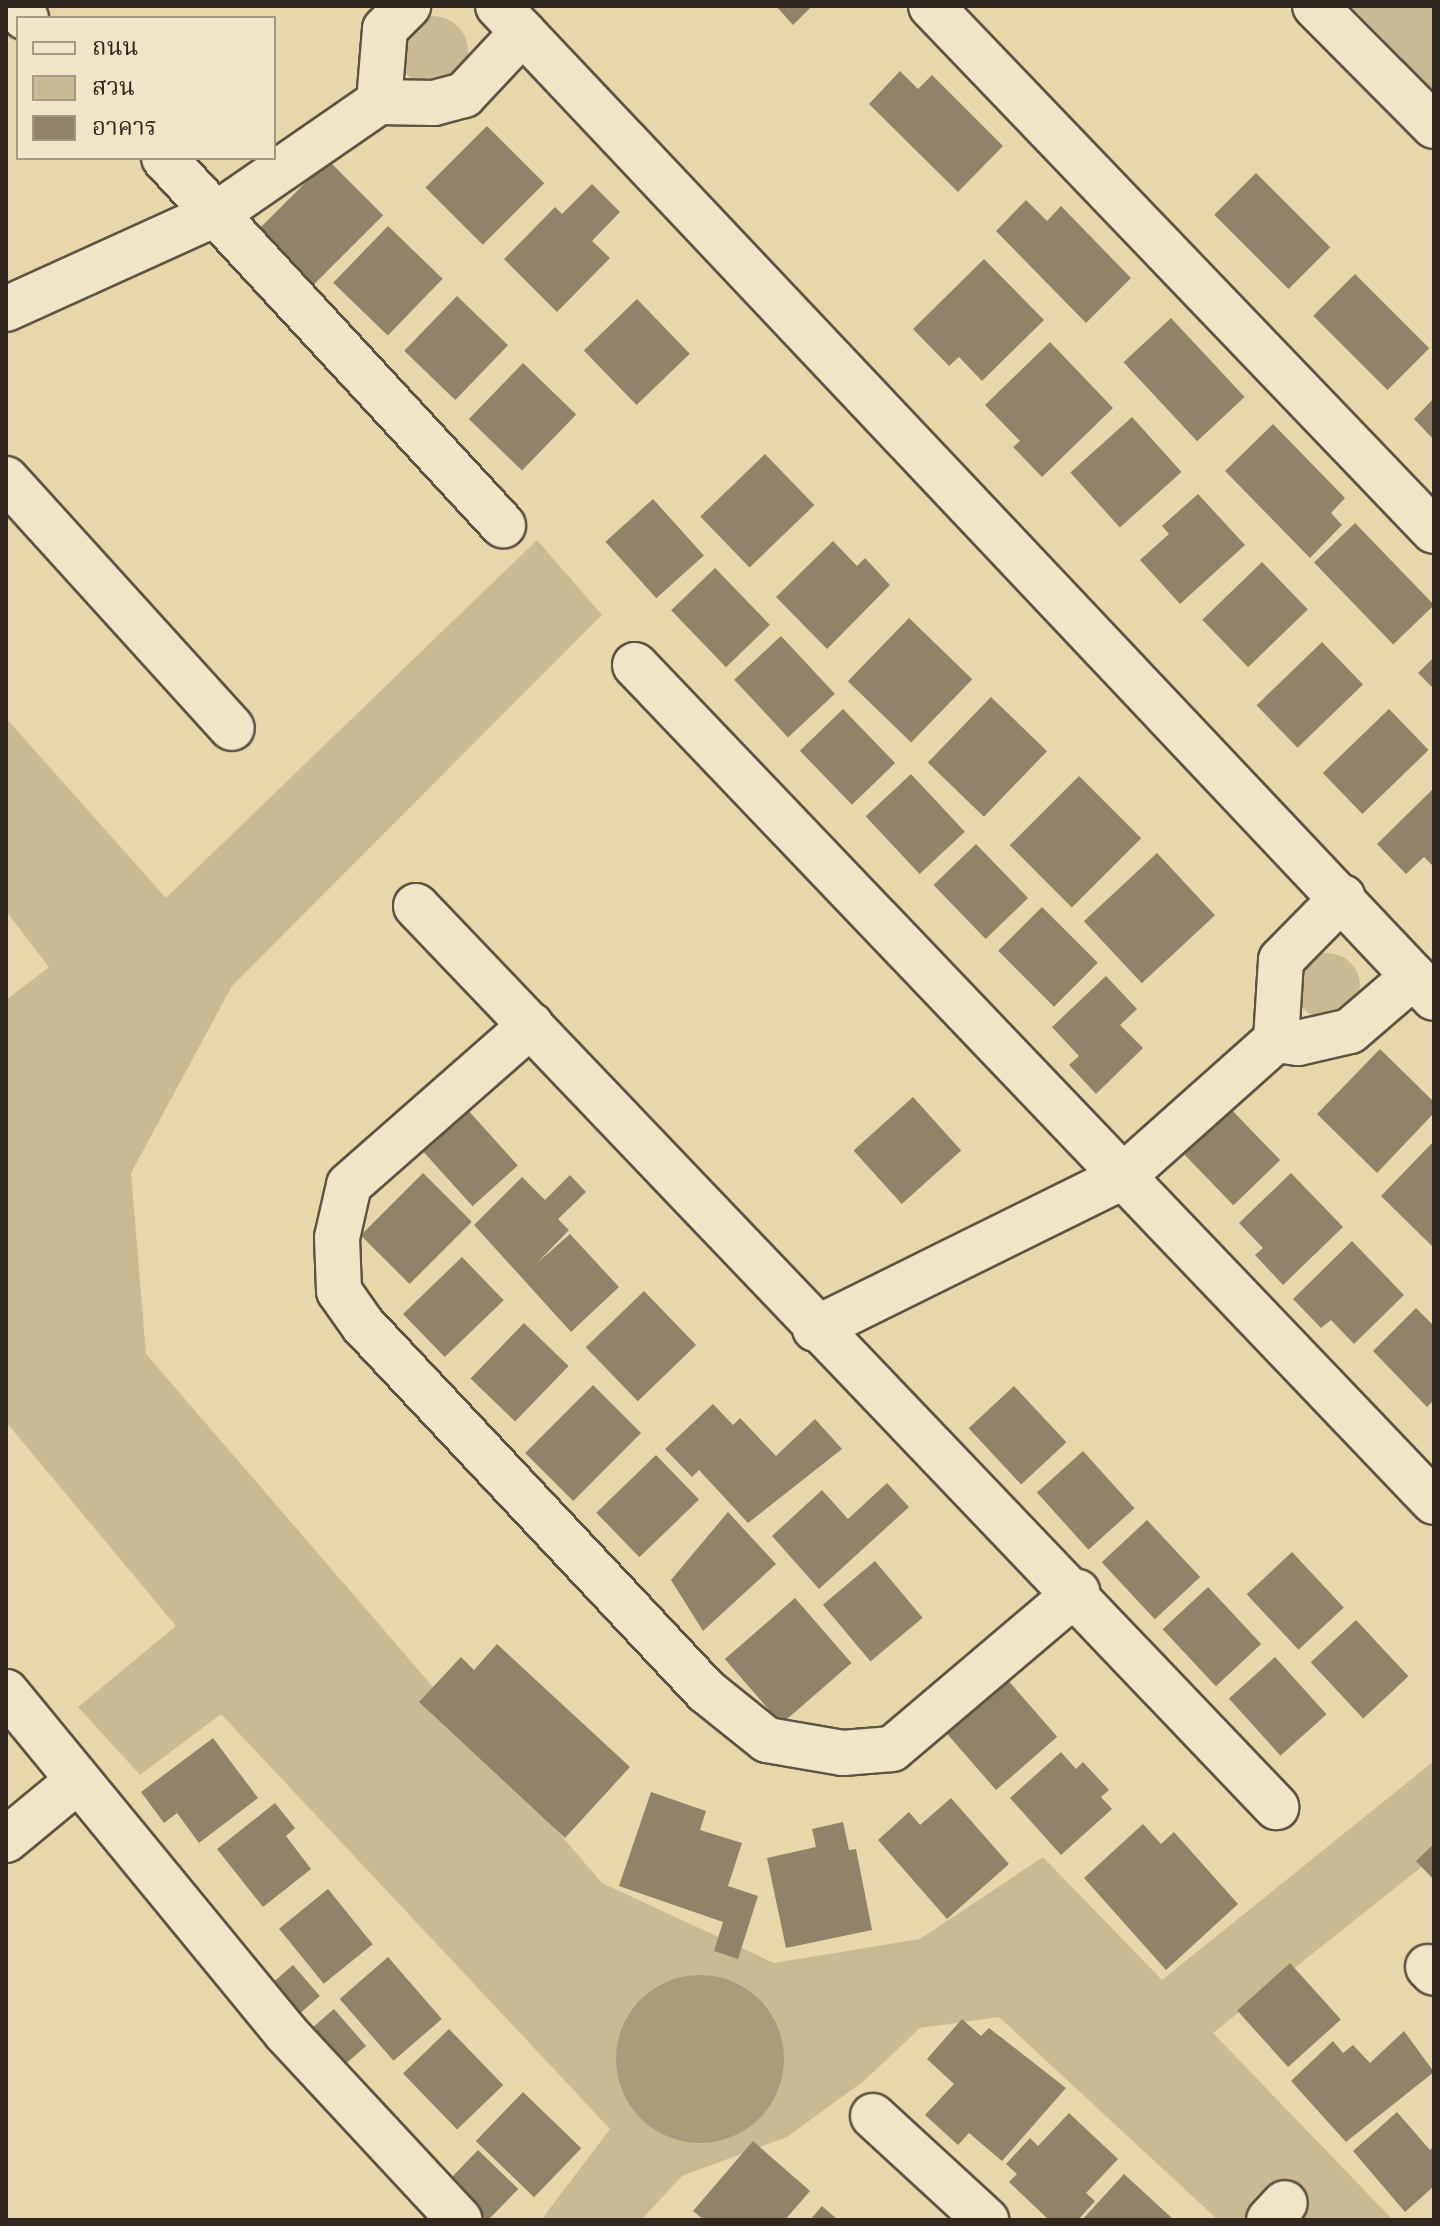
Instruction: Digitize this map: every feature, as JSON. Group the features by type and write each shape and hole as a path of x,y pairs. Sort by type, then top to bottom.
{"street":[{"path":"379,102 385,29 408,6"},
{"path":"931,6 1434,531"},
{"path":"1315,6 1434,126"},
{"path":"6,309 218,213 379,102 434,103 464,95 510,19 797,330 1343,897 1424,987 1350,1031 1298,1043 1276,1040"},
{"path":"166,160 503,525"},
{"path":"6,479 232,728"},
{"path":"635,665 1121,1178 1434,1502"},
{"path":"815,1329 1121,1178 1276,1040 1281,960 1343,897"},
{"path":"416,906 815,1329 1077,1592 1276,1807"},
{"path":"531,1025 349,1185 337,1238 339,1291 363,1325 706,1691 767,1740 843,1753 892,1749 1077,1592"},
{"path":"6,1692 76,1782 286,2033 460,2220"},
{"path":"6,1840 76,1782"},
{"path":"873,2116 986,2220"}],"green space":[{"path":"1351,6 1434,6 1434,92"},
{"path":"433,16 458,26 468,51 458,76 433,86 408,76 398,51 408,26"},
{"path":"537,540 602,615 232,986 131,1173 146,1354 602,1883 774,1963 920,1939 1043,1857 1162,1980 1434,1761 1434,1857 1213,2033 1393,2220 1218,2220 999,2017 920,2028 865,2080 787,2137 682,2176 641,2220 541,2220 610,2129 221,1714 140,1775 78,1707 176,1626 6,1422 6,1000 49,967 6,911 6,718 166,898"},
{"path":"1327,953 1340,956 1350,963 1357,973 1360,986 1357,999 1350,1009 1340,1016 1327,1019 1314,1016 1304,1009 1297,999 1294,986 1297,973 1304,963 1314,956"}],"shaded area":[{"path":"700,1975 732,1981 760,1999 778,2027 784,2059 778,2091 760,2119 732,2137 700,2143 668,2137 640,2119 622,2091 616,2059 622,2027 640,1999 668,1981"}],"building":[{"path":"776,6 812,6 793,25"},
{"path":"900,71 918,89 932,75 1003,146 958,192 869,104"},
{"path":"487,126 544,183 483,245 425,188"},
{"path":"328,160 383,215 300,298 245,243"},
{"path":"1256,173 1330,247 1289,289 1214,215"},
{"path":"592,184 620,212 592,241 610,258 557,312 504,259 555,207 562,214"},
{"path":"1026,200 1047,221 1061,206 1131,278 1086,323 996,231"},
{"path":"388,226 443,279 388,336 333,283"},
{"path":"984,259 1044,320 982,381 959,357 949,366 913,329"},
{"path":"1355,274 1429,348 1388,390 1313,316"},
{"path":"457,296 508,345 455,400 404,351"},
{"path":"637,299 690,354 637,405 584,350"},
{"path":"1171,318 1245,397 1197,441 1123,362"},
{"path":"1050,342 1113,408 1042,477 1013,447 1020,441 985,405"},
{"path":"523,363 576,414 522,471 469,419"},
{"path":"1434,398 1434,440 1414,419"},
{"path":"1132,417 1182,472 1120,528 1070,473"},
{"path":"1273,424 1345,498 1331,513 1342,525 1310,558 1225,471"},
{"path":"765,454 814,505 750,568 700,517"},
{"path":"1198,494 1245,545 1180,604 1140,560 1169,534 1162,526"},
{"path":"653,499 704,555 656,598 605,542"},
{"path":"1355,523 1434,605 1393,645 1314,563"},
{"path":"833,541 857,566 865,558 890,585 827,649 776,597"},
{"path":"1262,562 1308,609 1248,667 1202,620"},
{"path":"715,568 770,625 726,667 671,610"},
{"path":"909,618 972,679 911,742 848,681"},
{"path":"781,636 835,694 788,737 734,680"},
{"path":"1322,642 1363,684 1298,748 1257,705"},
{"path":"1434,657 1434,689 1418,673"},
{"path":"991,697 1047,751 984,817 928,762"},
{"path":"843,709 895,763 852,805 800,751"},
{"path":"1389,709 1429,750 1362,814 1323,773"},
{"path":"911,774 965,832 920,874 866,816"},
{"path":"1079,776 1141,838 1072,908 1010,845"},
{"path":"1434,788 1434,867 1424,857 1406,874 1377,844"},
{"path":"976,844 1028,898 986,939 934,885"},
{"path":"1157,853 1215,915 1142,983 1084,921"},
{"path":"1042,907 1098,963 1054,1007 998,951"},
{"path":"1106,976 1137,1009 1120,1025 1143,1048 1096,1094 1069,1065 1079,1056 1052,1027"},
{"path":"1380,1049 1434,1102 1434,1113 1377,1173 1317,1114"},
{"path":"913,1097 961,1151 902,1204 854,1151"},
{"path":"1226,1104 1280,1160 1233,1205 1179,1149"},
{"path":"467,1109 518,1165 473,1206 422,1150"},
{"path":"1434,1141 1434,1248 1381,1196"},
{"path":"423,1173 472,1222 410,1284 361,1235"},
{"path":"1291,1173 1343,1227 1283,1285 1255,1255 1263,1248 1239,1223"},
{"path":"570,1175 586,1192 558,1219 569,1230 537,1263 570,1234 619,1287 571,1332 474,1225 522,1177 545,1200"},
{"path":"1352,1241 1404,1295 1354,1344 1331,1320 1321,1328 1293,1299"},
{"path":"462,1257 504,1300 445,1357 403,1314"},
{"path":"644,1291 696,1345 638,1401 586,1347"},
{"path":"1416,1308 1434,1326 1434,1400 1427,1407 1373,1351"},
{"path":"524,1323 569,1366 515,1421 471,1378"},
{"path":"593,1385 641,1433 573,1501 525,1453"},
{"path":"1014,1386 1067,1442 1021,1485 969,1428"},
{"path":"713,1404 733,1425 740,1418 776,1456 815,1419 842,1449 748,1523 699,1470 692,1477 665,1449"},
{"path":"1083,1451 1135,1508 1088,1550 1037,1492"},
{"path":"656,1455 699,1500 639,1557 596,1513"},
{"path":"887,1483 909,1507 819,1589 772,1536 822,1490 848,1519"},
{"path":"728,1512 776,1564 703,1631 671,1580"},
{"path":"1147,1520 1200,1577 1155,1619 1102,1562"},
{"path":"1292,1552 1344,1608 1298,1650 1247,1594"},
{"path":"875,1561 923,1618 870,1661 823,1605"},
{"path":"1208,1587 1261,1644 1216,1686 1163,1629"},
{"path":"795,1598 851,1663 781,1724 725,1659"},
{"path":"1356,1620 1409,1676 1363,1719 1311,1662"},
{"path":"497,1644 630,1767 565,1838 419,1702 461,1657 474,1670"},
{"path":"1275,1657 1327,1714 1280,1756 1229,1698"},
{"path":"1006,1678 1057,1737 996,1790 945,1731"},
{"path":"213,1738 258,1798 199,1843 177,1813 164,1823 141,1792"},
{"path":"1061,1752 1076,1769 1083,1762 1109,1790 1101,1797 1112,1809 1061,1855 1010,1798"},
{"path":"651,1792 706,1811 700,1830 742,1843 728,1886 758,1896 738,1959 714,1951 723,1922 619,1886"},
{"path":"951,1798 1009,1864 947,1919 878,1840 909,1812 920,1825"},
{"path":"275,1803 295,1828 286,1836 311,1869 263,1907 217,1849"},
{"path":"843,1822 849,1850 856,1849 872,1930 786,1948 767,1858 816,1847 812,1829"},
{"path":"1143,1824 1161,1844 1174,1832 1238,1904 1166,1970 1084,1878"},
{"path":"1434,1844 1434,1880 1416,1861"},
{"path":"328,1889 373,1944 324,1984 279,1929"},
{"path":"388,1957 442,2019 393,2061 340,1999"},
{"path":"1290,1963 1341,2019 1288,2067 1237,2011"},
{"path":"293,1965 320,1996 287,2024 261,1993"},
{"path":"334,2009 366,2046 331,2077 299,2040"},
{"path":"962,2019 981,2036 989,2028 1066,2088 1002,2161 969,2133 958,2145 925,2115 954,2084 927,2059"},
{"path":"449,2029 503,2085 457,2130 403,2073"},
{"path":"1404,2031 1434,2072 1346,2142 1291,2081 1333,2041 1343,2053 1353,2045 1370,2063"},
{"path":"523,2092 581,2148 534,2197 476,2141"},
{"path":"1397,2112 1430,2150 1434,2147 1434,2186 1405,2212 1353,2151"},
{"path":"1069,2113 1118,2159 1086,2193 1095,2201 1078,2220 1049,2220 1009,2182 1017,2174 1006,2164 1030,2138 1038,2146"},
{"path":"753,2141 810,2191 785,2220 704,2220 693,2211"},
{"path":"478,2150 518,2189 487,2220 447,2182"},
{"path":"1124,2174 1174,2220 1082,2220"},
{"path":"822,2206 838,2220 810,2220"}]}
